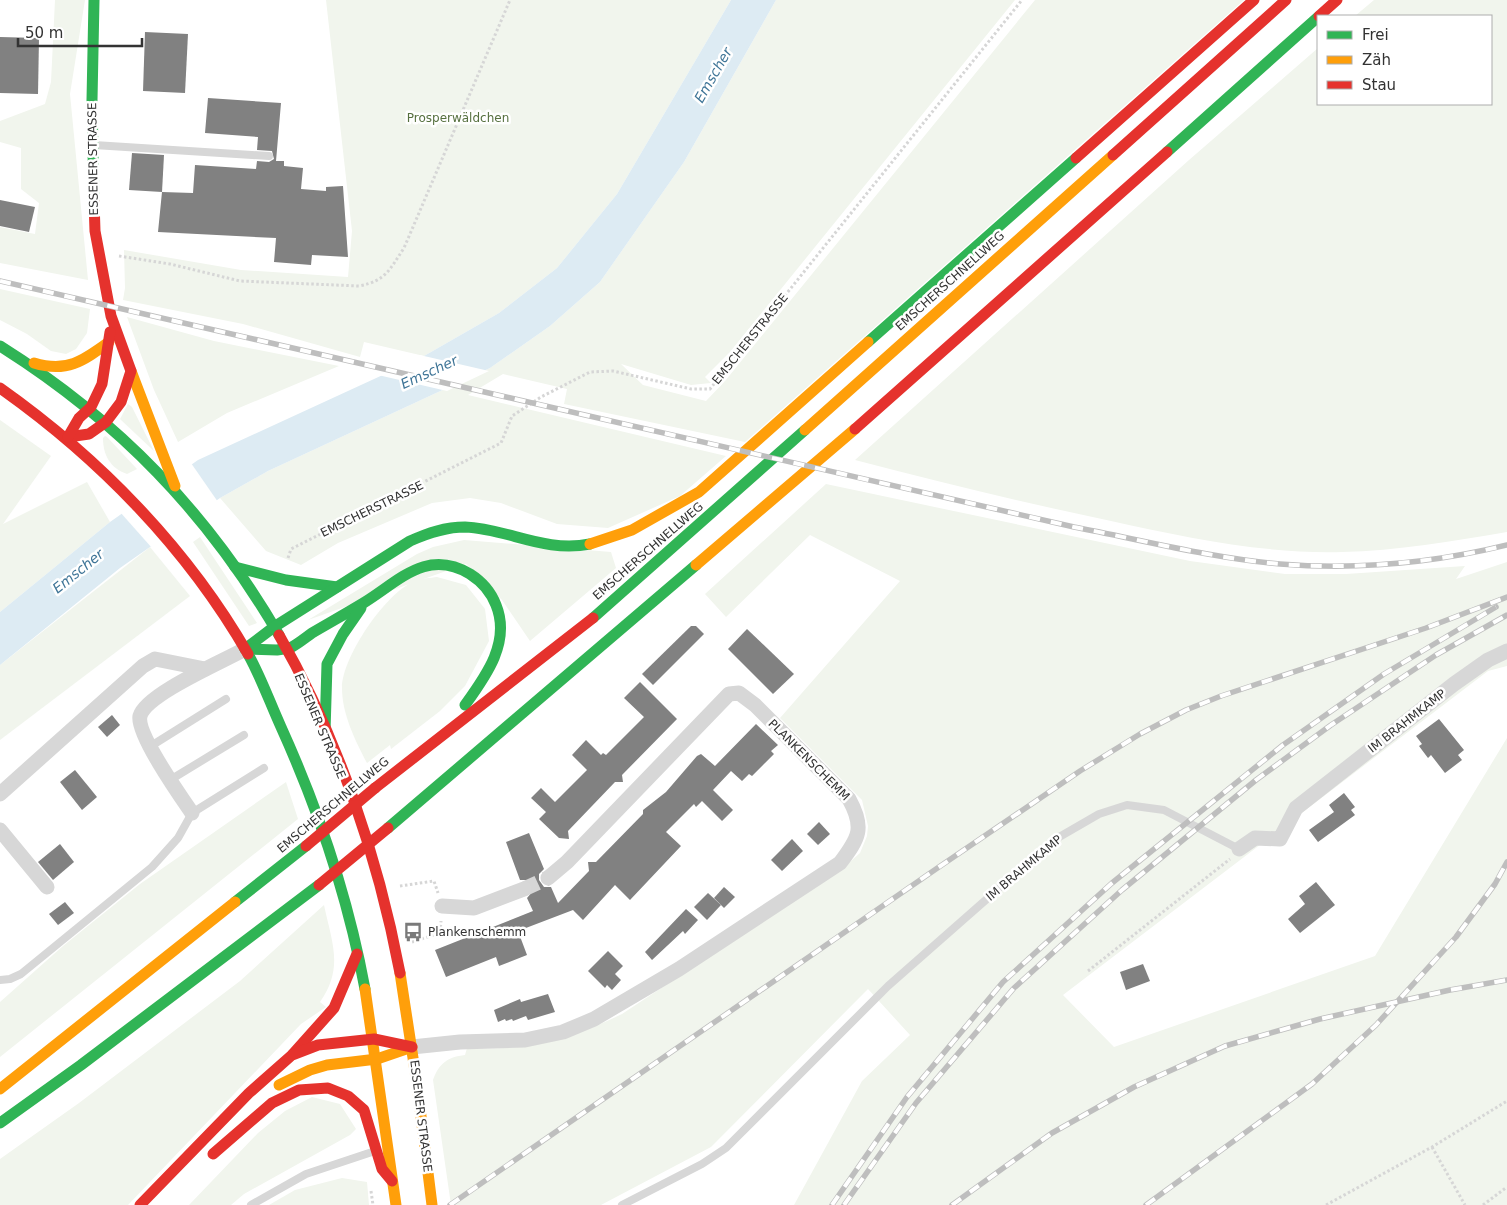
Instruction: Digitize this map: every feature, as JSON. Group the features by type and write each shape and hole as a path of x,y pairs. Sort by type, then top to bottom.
{"main road":[{"name":"ESSENER STRASSE","path":"94,0 92,145 93,196 98,253 111,316 179,496"},
{"path":"245,648 274,627 410,541 451,527 495,532 559,547 584,545 608,539 671,510 699,492 759,442 1254,0"},
{"name":"EMSCHERSCHNELLWEG","path":"0,1089 306,846 430,743 614,601 1286,0"},
{"path":"1321,15 1337,0"},
{"path":"0,1123 81,1065 319,885 388,828 893,396 1317,19"},
{"name":"ESSENER STRASSE","path":"68,437 79,418 91,407 102,384 110,342 111,316"},
{"path":"21,357 55,369 66,367 84,359 110,342"},
{"path":"0,346 21,357 91,407"},
{"path":"68,437 89,434 106,422 122,402 131,371"},
{"path":"0,388 68,437 117,484 176,550 245,648 284,734 328,842 357,954 374,1039 396,1205"},
{"name":"ESSENER STRASSE","path":"91,407 179,496 207,529 235,567 287,649 325,732 378,882 392,936 412,1047 432,1205"},
{"path":"245,648 287,649 411,570 437,564 451,566 466,572 486,588 498,606 501,630 499,646 488,674 465,704 430,743"},
{"path":"235,567 286,580 337,587"},
{"path":"325,732 327,664 343,634 365,601"},
{"path":"140,1205 249,1093 292,1055 334,1008 357,954"},
{"path":"292,1055 318,1045 374,1039 412,1047"},
{"path":"225,1142 249,1111 275,1087 310,1070 327,1065 377,1059 412,1047"},
{"path":"204,1163 225,1142 272,1103 299,1090 328,1088 348,1096 364,1110 382,1169 392,1181"}],"street":[{"path":"192,813 170,780 151,746 142,728 140,716 147,706 174,685 245,648"},
{"name":"IM BRAHMKAMP","path":"1239,849 1256,838 1280,839 1296,808 1454,684 1488,660 1507,651"},
{"path":"0,794 142,666 155,659 205,669"},
{"name":"PLANKENSCHEMM","path":"412,1047 460,1042 525,1040 563,1032 594,1019 679,969 840,863 854,844 859,832 857,814 849,799 754,705 739,694 729,694 567,862 548,878"},
{"path":"0,830 46,887"},
{"path":"442,906 474,908 524,889"}],"lane":[{"path":"92,145 269,156"},
{"path":"1103,154 1120,148"},
{"path":"1068,166 1085,160"},
{"path":"151,746 226,700"},
{"path":"170,780 244,735"},
{"path":"0,980 10,979 21,974 152,867 178,838 192,813 264,768"},
{"name":"IM BRAHMKAMP","path":"622,1205 702,1164 726,1148 896,980 1054,840 1099,814 1127,805 1164,810 1239,849"},
{"path":"251,1205 306,1174 376,1151"}],"path":[{"path":"98,253 170,264 240,281 360,286 380,280 386,276 404,248 510,0"},
{"name":"EMSCHERSTRASSE","path":"286,580 286,567 291,549 501,443 512,416 590,372 613,371 691,389 710,389 1022,0"},
{"path":"1088,971 1239,849"},
{"path":"1326,1205 1432,1147 1507,1101"},
{"path":"1432,1147 1465,1205"},
{"path":"1483,1205 1507,1187"}],"green space":[{"path":"55,0 85,0 70,94 88,280 0,263 0,227 35,234 39,203 21,189 21,148 0,142 0,121 45,104 51,82"},
{"name":"Prosperwäldchen","path":"326,0 731,0 617,194 557,268 499,313 424,356 364,342 360,357 243,324 123,300 125,288 124,250 241,270 348,277 352,231"},
{"path":"776,0 1015,0 730,352 705,377 711,383 691,385 621,364 643,385 706,401 725,381 1035,0 1244,0 745,442 564,404 567,389 503,374 468,395 726,456 680,496 608,528 557,524 501,503 470,498 432,503 338,543 301,565 266,551 220,498 268,471 490,368 550,326 600,282 684,162"},
{"path":"1374,0 1507,0 1507,532 1383,550 1313,552 1255,548 1197,539 1079,514 855,460 1189,160 1317,49 1317,105 1492,105 1492,15 1356,15"},
{"path":"0,289 90,309 87,333 76,349 66,354 51,351 27,334 0,320"},
{"path":"127,317 214,341 339,366 227,413 178,442 154,390"},
{"path":"128,404 132,407 154,451 120,419"},
{"path":"0,420 51,456 3,524 87,482 110,522 0,612"},
{"path":"105,436 137,469 127,474 112,464 104,450 103,438"},
{"path":"826,484 1190,561 1285,574 1346,574 1465,566 1456,579 1507,562 1507,666 1488,671 1063,995 1114,1047 1375,956 1507,738 1507,1205 794,1205 862,1081 910,1035 868,989 711,1147 601,1205 451,1205 433,1080 441,1065 449,1059 465,1055 467,1048 489,1049 529,1046 583,1031 622,1014 844,867 860,853 867,836 868,826 862,800 780,718 900,581 810,535 726,617 705,594"},
{"path":"200,537 257,623 249,626 193,542"},
{"path":"464,540 611,552 616,568 530,641 502,600 466,564 308,620 417,554 433,547"},
{"path":"150,547 190,596 0,740 0,665"},
{"path":"437,577 466,585 485,609 489,641 465,686 440,711 391,749 390,745 367,763 354,736 344,707 342,688 349,660 357,643 391,598 415,581"},
{"path":"286,782 298,819 0,1057 0,1002 63,946 140,884"},
{"path":"324,905 334,955 332,978 320,1002 326,1007 301,1024 128,1205 0,1205 0,1159 79,1103 240,981"},
{"path":"312,1097 340,1104 356,1129 350,1135 244,1194 231,1205 189,1205 258,1133 285,1111"},
{"path":"342,1178 367,1182 369,1205 269,1205 295,1190"}],"water":[{"name":"Emscher","path":"731,0 776,0 684,162 600,282 550,326 490,368 268,471 220,498 120,568 0,665 0,612 110,522 198,460 424,356 499,313 557,268 617,194"}],"pier":[{"path":"420,355 489,371 447,391 378,375"},
{"path":"191,463 218,502 152,548 120,512"}],"building":[{"path":"145,32 188,34 185,93 143,91"},
{"path":"0,37 39,38 38,94 0,93"},
{"path":"208,98 281,103 276,161 284,161 284,166 303,168 301,189 326,191 326,187 343,186 348,257 312,255 311,265 274,262 276,238 158,232 162,192 193,193 195,165 256,169 257,161 269,162 274,159 272,151 257,150 258,137 205,133"},
{"path":"132,153 164,155 162,192 129,190"},
{"path":"0,200 35,207 29,232 0,226"},
{"path":"691,626 696,626 704,634 653,685 642,674"},
{"path":"747,629 794,674 773,694 728,649"},
{"path":"640,682 677,719 622,775 623,782 615,782 568,831 569,839 559,838 539,819 546,812 531,798 541,788 555,802 587,770 572,755 586,740 601,755 603,753 606,755 644,717 624,698"},
{"path":"112,715 120,725 107,737 98,727"},
{"path":"1439,719 1464,750 1458,755 1462,760 1445,773 1431,755 1428,758 1419,746 1422,744 1416,736"},
{"path":"756,724 778,745 771,751 774,754 752,776 749,774 742,781 731,771 713,790 733,810 722,821 702,801 696,807 694,804 666,832 681,846 630,900 615,885 583,920 573,910 518,931 527,955 499,966 496,957 446,977 435,950 533,911 527,898 533,891 533,885 526,880 520,880 506,842 529,833 544,869 539,874 539,880 544,887 551,887 558,903 589,871 588,862 596,862 643,814 643,810 666,792 697,756 701,754 715,766"},
{"path":"75,770 97,797 82,810 60,782"},
{"path":"1344,793 1355,807 1351,810 1355,815 1318,842 1309,830 1334,812 1329,805"},
{"path":"819,822 830,834 818,845 807,834"},
{"path":"792,839 803,851 782,871 771,860"},
{"path":"60,844 74,862 53,880 38,862"},
{"path":"1316,882 1335,905 1300,933 1288,919 1305,904 1299,896"},
{"path":"724,887 735,897 724,908 714,898"},
{"path":"708,893 721,905 707,920 694,907"},
{"path":"65,902 74,913 58,925 49,914"},
{"path":"686,909 698,920 685,934 683,931 652,960 645,952"},
{"path":"608,951 623,966 615,974 621,980 612,990 607,985 605,988 588,971"},
{"path":"1143,964 1150,981 1126,990 1120,972"},
{"path":"548,994 555,1012 528,1020 526,1016 513,1021 512,1019 506,1021 505,1019 498,1022 494,1010 520,999 521,1002"}],"tunnel":[{"path":"524,889 548,878"}],"railway":[{"path":"0,281 1074,527 1202,553 1280,564 1337,566 1423,561 1507,545"},
{"path":"450,1205 936,869 1080,771 1140,734 1186,710 1221,696 1426,628 1507,597"},
{"path":"832,1205 907,1097 1003,982 1112,883 1283,745 1384,674 1496,607"},
{"path":"844,1205 916,1103 1014,988 1122,890 1256,780 1331,725 1436,655 1507,615"},
{"path":"1146,1205 1312,1084 1376,1025 1456,937 1495,884 1507,862"},
{"path":"952,1205 1052,1133 1134,1087 1225,1046 1320,1019 1450,990 1507,980"}],"traffic: fast":[{"path":"94,0 92,100 94,201"},
{"path":"1167,152 1317,18"},
{"path":"868,342 1076,158"},
{"path":"0,346 84,406 122,438 158,473 222,549 252,591 279,635"},
{"path":"593,618 805,430"},
{"path":"245,649 274,627 410,541 423,535 450,528 465,527 497,532 542,543 573,546 590,544"},
{"path":"245,649 277,650 290,648 414,570 440,564 455,567 470,574 485,587 494,600 500,619 500,632 494,658 481,682 465,705"},
{"path":"388,828 696,565"},
{"path":"235,567 286,580 337,587"},
{"path":"325,732 327,664 343,634 361,608"},
{"path":"248,654 295,759 320,823 350,921 365,989"},
{"path":"235,902 306,846"},
{"path":"0,1123 81,1065 319,885"}],"traffic: slow":[{"path":"805,430 1113,155"},
{"path":"34,363 56,367 65,366 83,360 109,342"},
{"path":"590,544 632,530 699,492 868,342"},
{"path":"131,371 175,486"},
{"path":"696,565 855,429"},
{"path":"0,1089 235,902"},
{"path":"400,973 417,1084 432,1205"},
{"path":"365,989 396,1205"},
{"path":"279,1085 310,1070 327,1065 377,1059 412,1047"}],"traffic: jam":[{"path":"1076,158 1254,0"},
{"path":"1113,155 1286,0"},
{"path":"1320,15 1337,0"},
{"path":"855,429 1167,152"},
{"path":"68,437 89,434 106,422 121,402 131,371 111,316 95,231 94,201"},
{"path":"68,437 79,418 91,407 102,384 110,332"},
{"path":"0,388 72,444 138,508 169,542 197,578 224,615 248,654"},
{"path":"375,788 593,618"},
{"path":"279,635 320,715 353,799 368,842 380,886 400,973"},
{"path":"306,846 375,788"},
{"path":"319,885 388,828"},
{"path":"293,1054 334,1008 357,954"},
{"path":"140,1205 249,1093 292,1055 318,1045 374,1039 412,1047"},
{"path":"213,1154 272,1103 299,1090 328,1088 348,1096 364,1110 382,1169 392,1181"}],"place":[{"name":"Plankenschemm","path":"413,932"}]}
